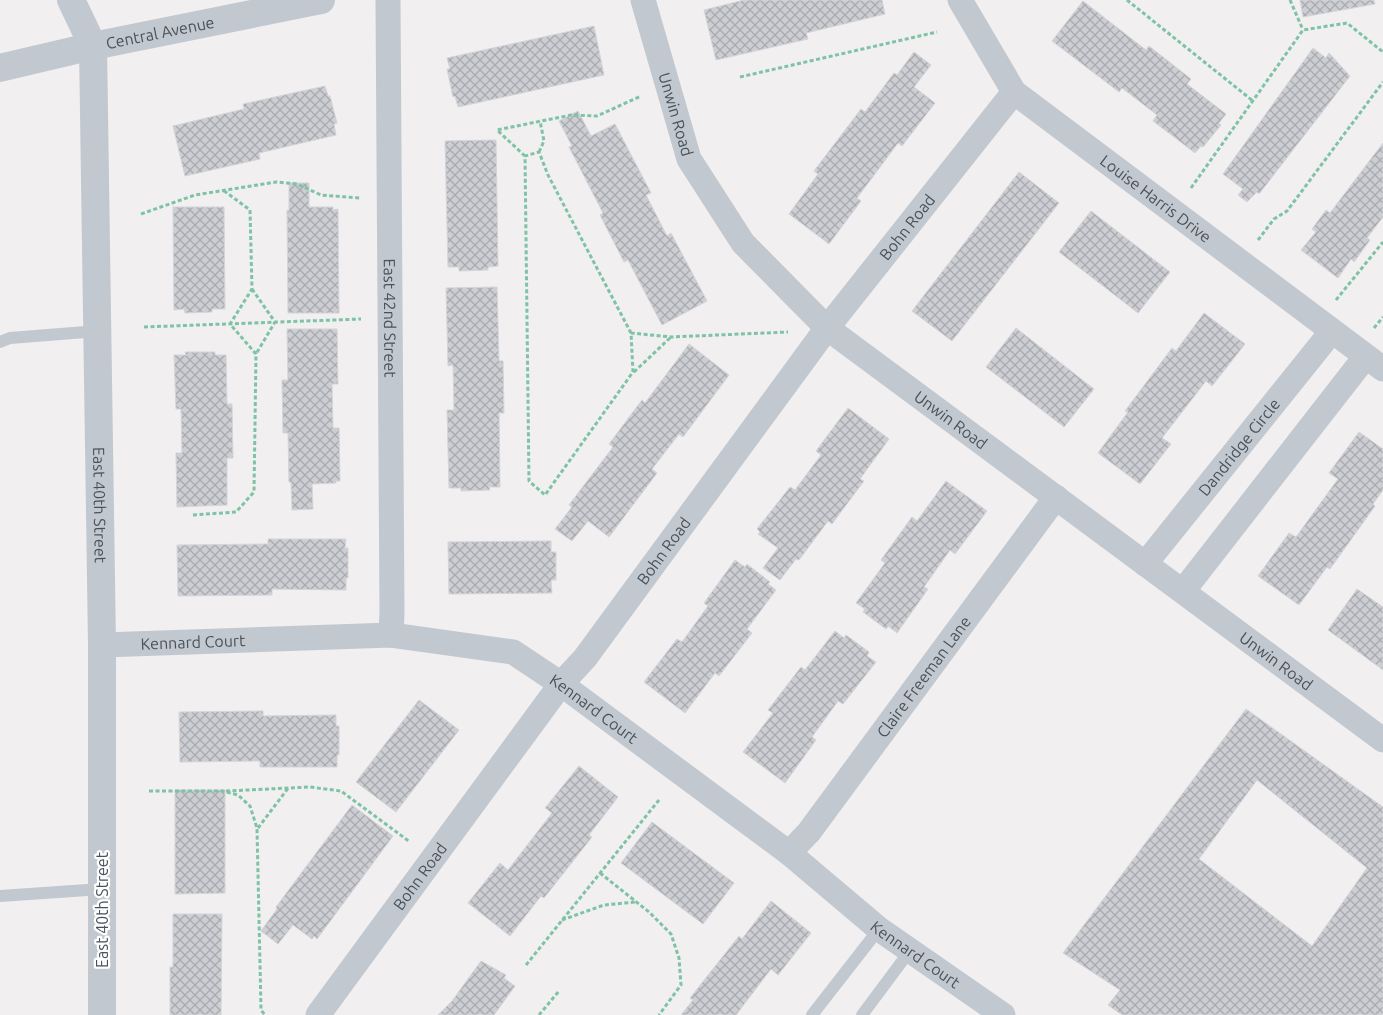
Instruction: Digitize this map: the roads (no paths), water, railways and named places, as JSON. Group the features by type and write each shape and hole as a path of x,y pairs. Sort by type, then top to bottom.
{"street":[{"name":"East 40th Street","path":"71,0 93,46 102,645 102,1015"},
{"name":"Central Avenue","path":"0,68 93,46 321,0"},
{"name":"East 42nd Street","path":"388,0 391,636"},
{"name":"Unwin Road","path":"643,0 689,159 743,243 827,328 1383,740"},
{"name":"Louise Harris Drive","path":"960,0 1014,92 1374,362"},
{"name":"Bohn Road","path":"318,1015 561,684 585,658 827,328 1014,92"},
{"name":"Dandridge Circle","path":"1145,564 1332,331"},
{"path":"1183,591 1374,362"},
{"name":"Claire Freeman Lane","path":"789,853 809,832 1056,497"},
{"name":"Kennard Court","path":"102,645 391,636 513,652 561,684 789,853 909,952 1004,1015"}],"lane":[{"path":"0,342 10,338 98,331"},
{"path":"0,896 102,889"},
{"path":"812,1015 879,929"},
{"path":"862,1015 909,952"}]}
